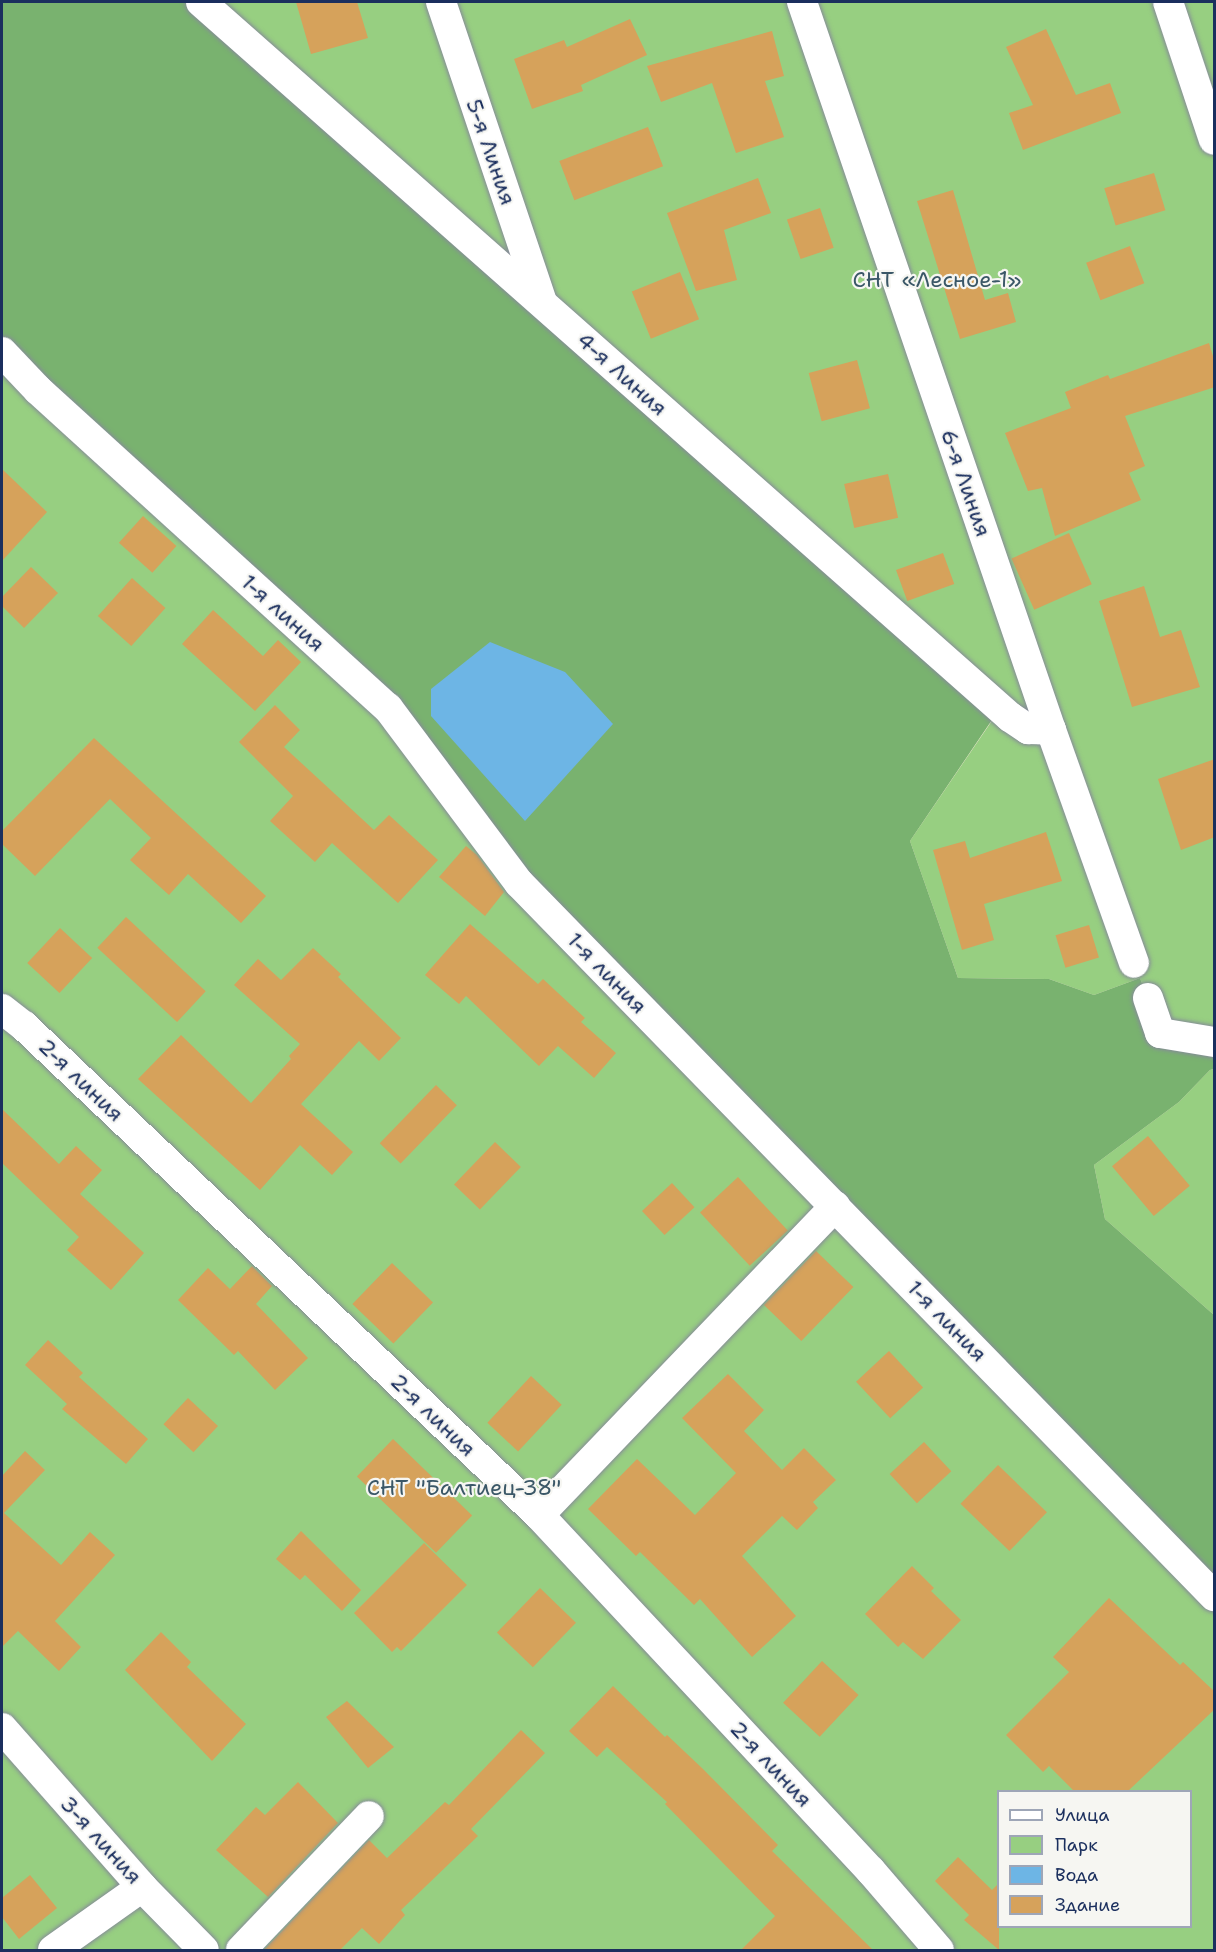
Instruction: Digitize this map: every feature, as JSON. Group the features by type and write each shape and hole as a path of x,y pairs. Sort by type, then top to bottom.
{"street":[{"name":"4-я Линия","path":"201,2 1010,717 1028,729 1051,730"},
{"name":"5-я Линия","path":"441,2 542,302"},
{"name":"6-я Линия","path":"802,2 1051,730 1134,963"},
{"path":"1168,2 1215,140"},
{"name":"1-я линия","path":"2,352 38,390 388,708 519,883 1215,1596"},
{"path":"1148,998 1160,1033 1215,1042"},
{"name":"2-я линия","path":"2,1009 24,1026 539,1515 871,1871 939,1950"},
{"path":"539,1515 835,1206"},
{"name":"3-я линия","path":"2,1728 142,1887 204,1950"},
{"path":"242,1950 369,1816"},
{"path":"53,1950 142,1887"}],"green space":[{"path":"2,2 208,2 1000,708 910,841 958,978 1049,979 1094,995 1140,978 1160,1033 1214,1042 1214,1069 1210,1070 1179,1102 1094,1165 1105,1219 1214,1315 1214,1596 528,893 393,715 2,352"},
{"name":"СНТ «Лесное-1»","path":"208,2 1214,2 1214,1042 1160,1033 1140,978 1094,995 1049,979 958,978 910,841 1000,709"},
{"name":"СНТ \"Балтиец-38\"","path":"2,352 393,715 1214,1596 1214,1950 2,1950"},
{"path":"1214,1069 1214,1315 1105,1219 1094,1165 1179,1102 1210,1070"}],"water":[{"path":"490,642 565,672 613,724 525,821 431,716 431,689"}],"building":[{"path":"296,2 357,2 368,38 311,54"},
{"path":"630,19 647,55 581,85 583,91 532,109 514,59 564,40 567,47"},
{"path":"1046,29 1076,95 1110,83 1121,113 1023,150 1009,113 1033,105 1006,47"},
{"path":"772,31 784,76 765,81 784,137 736,153 712,83 661,102 647,66"},
{"path":"648,127 663,166 574,200 559,161"},
{"path":"1154,173 1165,210 1116,225 1104,188"},
{"path":"758,178 771,213 724,230 737,280 696,291 667,213"},
{"path":"953,190 985,300 1008,293 1016,322 960,339 917,201"},
{"path":"820,208 834,248 801,259 787,219"},
{"path":"1130,246 1144,283 1100,300 1086,263"},
{"path":"680,272 699,319 651,339 632,291"},
{"path":"1209,343 1215,363 1215,387 1125,416 1145,466 1129,473 1141,500 1055,536 1042,488 1028,491 1005,433 1071,408 1065,392 1108,375 1110,379"},
{"path":"857,360 870,408 822,421 809,373"},
{"path":"2,469 47,512 2,561"},
{"path":"888,474 898,518 854,528 844,484"},
{"path":"143,516 176,546 152,573 119,543"},
{"path":"1069,533 1092,584 1034,610 1011,559"},
{"path":"943,553 954,584 907,601 896,570"},
{"path":"31,567 58,593 24,628 2,606 2,597"},
{"path":"132,578 165,608 131,646 98,616"},
{"path":"1144,586 1160,637 1181,630 1200,687 1132,707 1099,601"},
{"path":"213,610 263,656 278,640 301,662 255,711 182,644"},
{"path":"275,705 300,730 284,747 374,830 389,815 438,860 398,903 332,843 315,862 270,821 293,796 239,742"},
{"path":"94,738 266,896 241,923 188,874 169,895 130,860 151,838 110,799 35,876 2,844 2,831"},
{"path":"1215,759 1215,837 1181,850 1158,779"},
{"path":"1046,832 1062,881 984,904 994,940 962,950 933,850 965,841 970,858"},
{"path":"466,846 477,855 504,892 485,916 439,877"},
{"path":"126,917 206,991 177,1022 97,948"},
{"path":"470,924 538,984 543,979 585,1018 581,1022 616,1053 594,1078 558,1046 539,1066 466,996 459,1004 425,975"},
{"path":"1089,925 1099,958 1065,968 1056,935"},
{"path":"60,928 92,958 59,993 27,963"},
{"path":"313,948 341,974 338,977 401,1038 379,1061 359,1041 301,1104 353,1152 332,1175 300,1145 260,1190 138,1079 181,1035 251,1103 291,1059 289,1056 300,1044 234,985 258,959 281,980"},
{"path":"436,1085 457,1105 401,1163 380,1143"},
{"path":"2,1109 59,1164 76,1146 102,1170 80,1194 144,1253 111,1290 67,1250 79,1237 2,1163"},
{"path":"1148,1136 1190,1186 1154,1216 1112,1166"},
{"path":"495,1142 521,1167 480,1209 454,1184"},
{"path":"738,1177 788,1230 750,1266 700,1212"},
{"path":"672,1183 695,1207 665,1235 642,1211"},
{"path":"816,1251 853,1287 801,1341 764,1305"},
{"path":"392,1263 433,1303 393,1344 352,1304"},
{"path":"252,1266 272,1286 256,1304 308,1358 275,1390 238,1351 234,1355 178,1300 208,1268 230,1289"},
{"path":"48,1340 83,1373 79,1377 148,1439 126,1464 62,1409 67,1404 25,1365"},
{"path":"889,1351 923,1388 890,1418 856,1382"},
{"path":"728,1374 764,1410 744,1431 782,1470 804,1448 836,1480 813,1502 818,1508 797,1530 782,1516 742,1556 796,1616 752,1657 700,1599 694,1605 640,1552 636,1556 588,1509 637,1459 695,1515 736,1473 682,1418"},
{"path":"531,1376 562,1405 518,1451 487,1423"},
{"path":"188,1398 218,1426 193,1452 163,1424"},
{"path":"393,1439 472,1515 436,1553 357,1476"},
{"path":"924,1442 951,1471 917,1503 890,1474"},
{"path":"25,1451 45,1470 4,1513 61,1565 90,1532 115,1555 55,1621 81,1647 59,1671 18,1631 2,1647 2,1476"},
{"path":"998,1465 1047,1512 1009,1551 960,1504"},
{"path":"301,1531 361,1590 342,1611 305,1575 300,1580 276,1559"},
{"path":"424,1543 467,1585 401,1651 397,1647 392,1652 354,1613"},
{"path":"912,1566 934,1588 931,1591 961,1620 923,1659 903,1642 898,1647 865,1614"},
{"path":"540,1588 576,1623 533,1667 497,1633"},
{"path":"1109,1598 1180,1665 1183,1662 1215,1692 1215,1709 1129,1790 1073,1790 1049,1766 1043,1772 1006,1735 1069,1672 1053,1657"},
{"path":"161,1632 191,1662 187,1667 246,1724 212,1761 125,1670"},
{"path":"822,1661 859,1695 820,1737 783,1703"},
{"path":"613,1686 665,1737 667,1735 703,1769 778,1845 772,1851 873,1950 741,1950 775,1916 665,1804 667,1802 607,1747 597,1757 569,1731"},
{"path":"347,1701 394,1747 368,1768 326,1717"},
{"path":"521,1730 545,1753 471,1829 478,1836 401,1910 405,1915 379,1944 362,1928 340,1950 264,1950 369,1840 387,1858 445,1802 449,1805"},
{"path":"298,1782 338,1823 268,1897 216,1850 256,1807 265,1815"},
{"path":"958,1857 992,1890 997,1885 999,1950 964,1920 969,1915 935,1881"},
{"path":"30,1875 57,1908 19,1939 2,1917 2,1898"}]}
